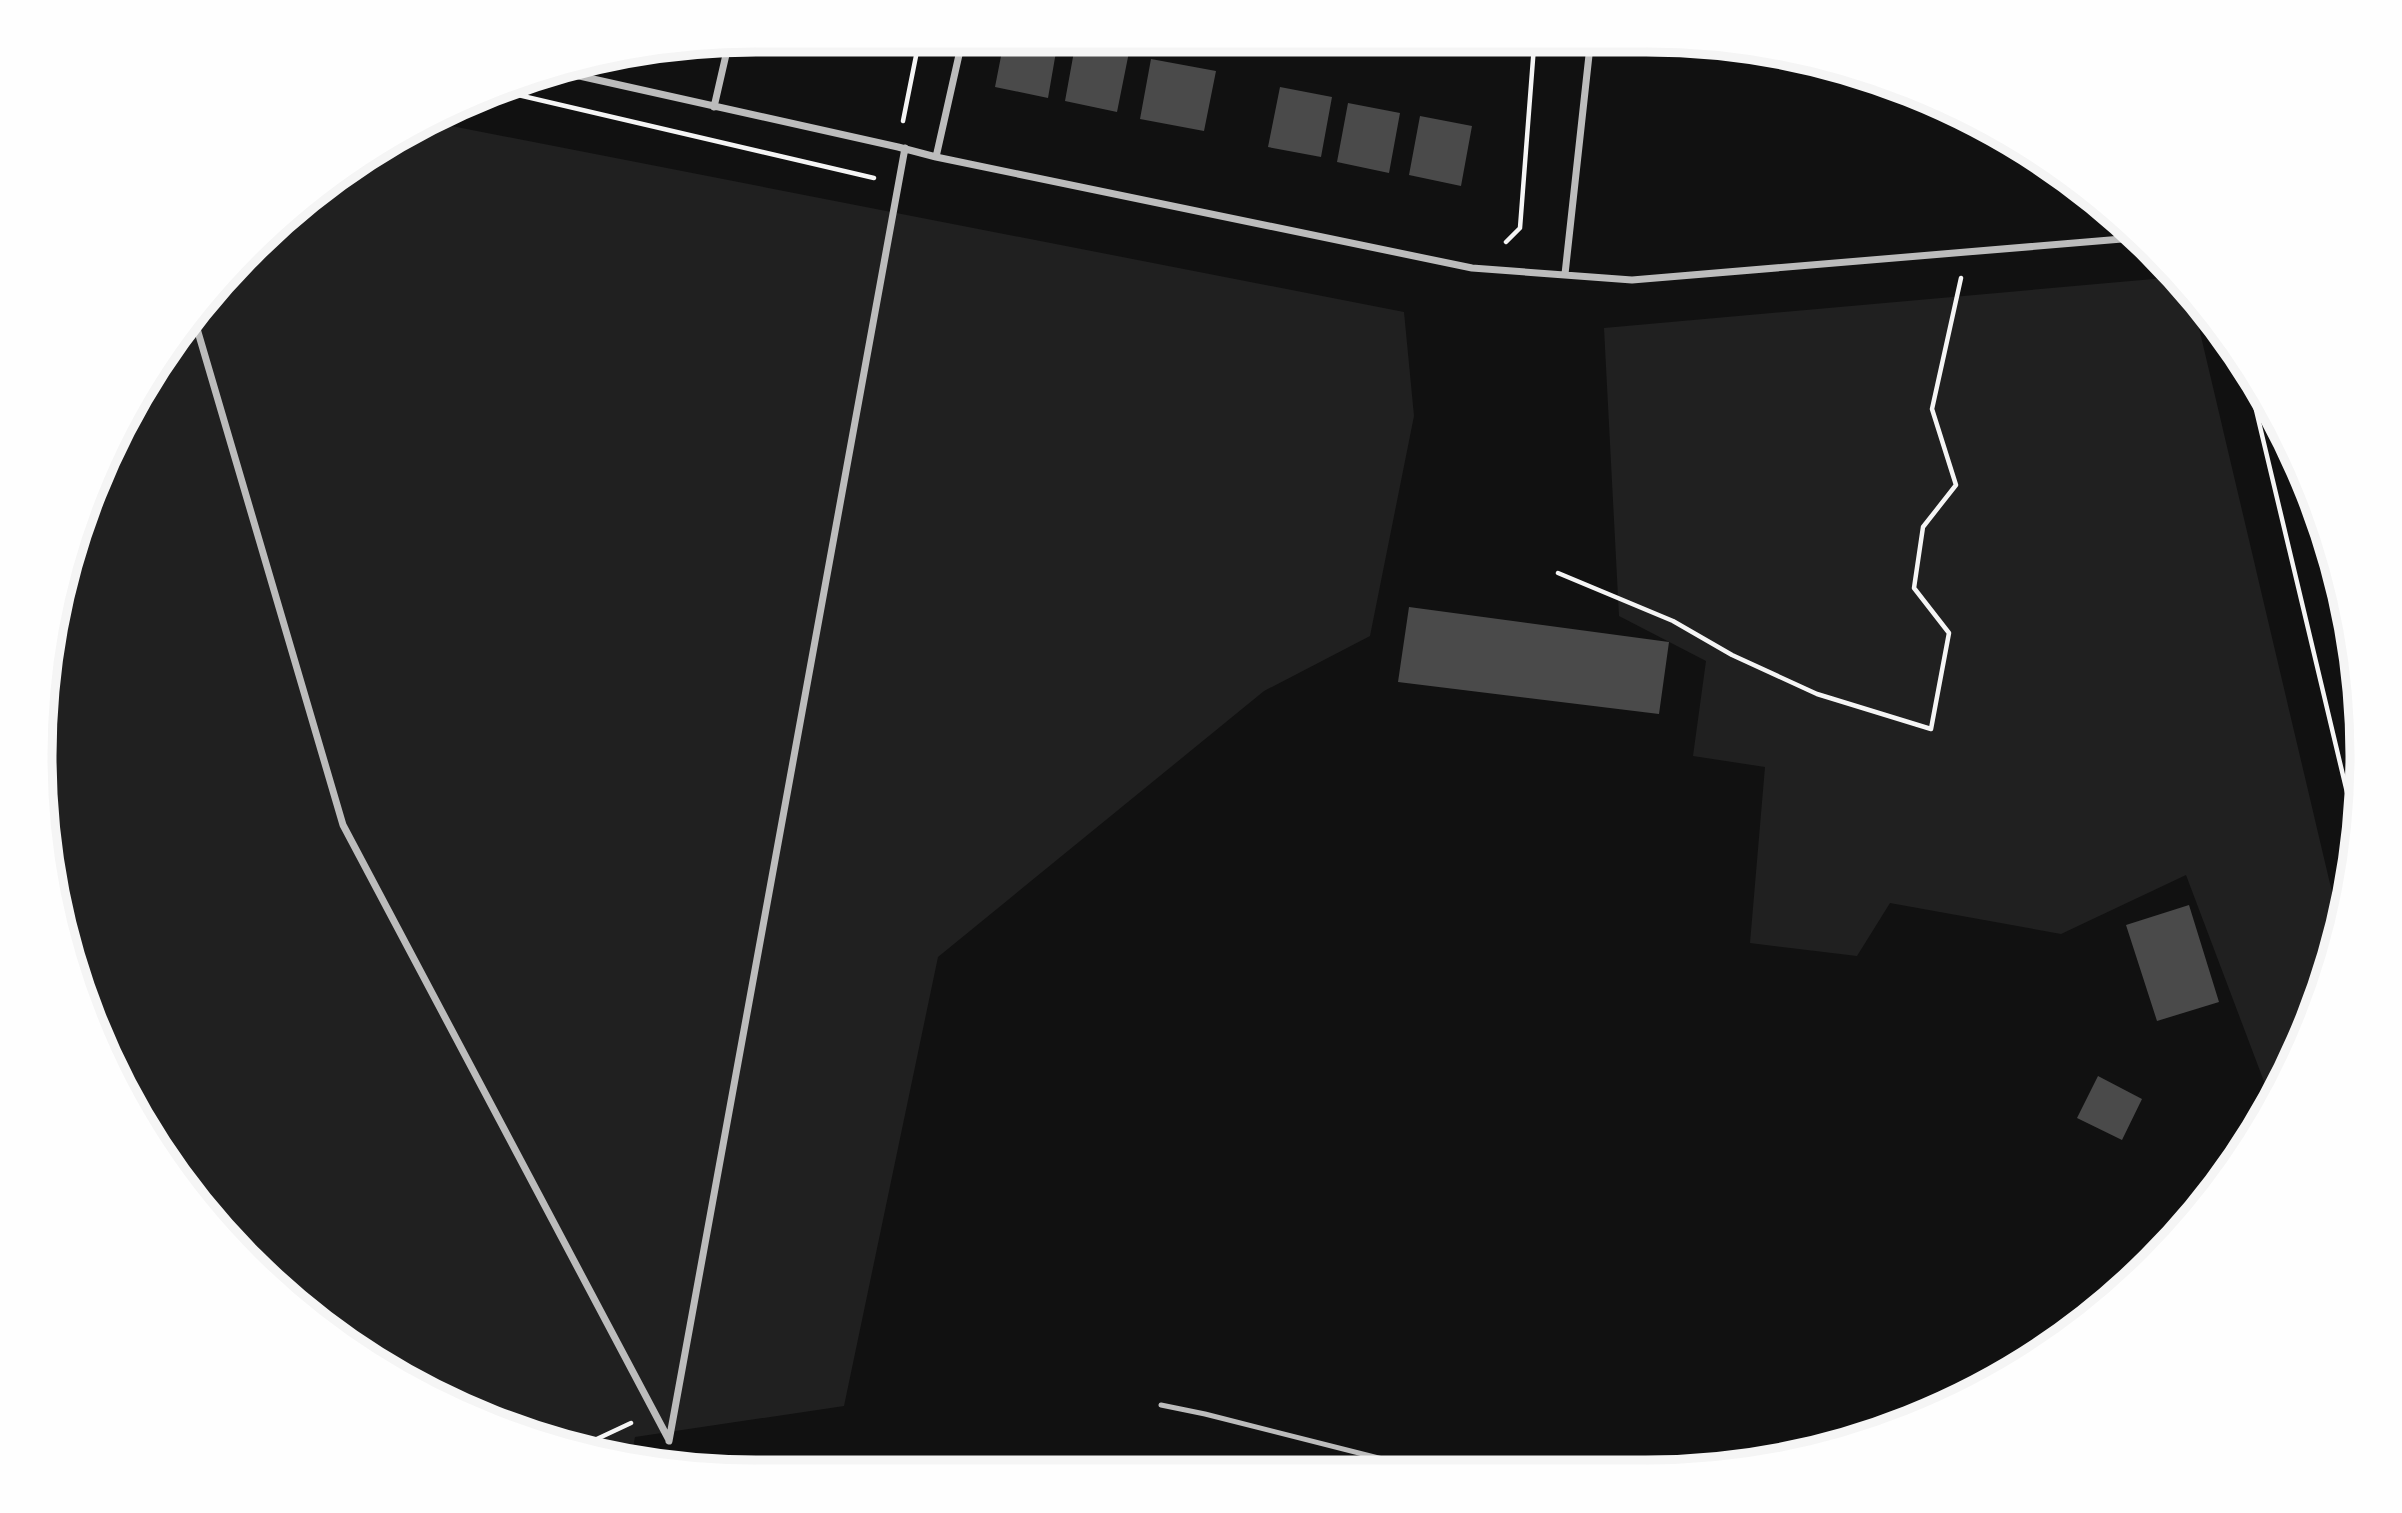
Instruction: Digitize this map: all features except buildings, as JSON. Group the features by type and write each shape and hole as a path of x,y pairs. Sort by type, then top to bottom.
{"street":[{"path":"936,157 960,52"},
{"path":"1566,274 1589,52"},
{"path":"714,107 725,53"},
{"path":"576,76 936,157 1472,268 1632,280 2122,239"},
{"path":"197,329 343,825 669,1441 898,183 901,147"}],"lane":[{"path":"1161,1405 1387,1460"}],"path":[{"path":"901,147 917,52"},
{"path":"1503,246 1520,228 1534,52"},
{"path":"517,95 898,183"},
{"path":"1558,573 1673,621 1732,655 1818,694 1931,729 1948,633 1914,588 1923,527 1956,485 1932,409 1962,272"},
{"path":"2255,405 2348,797"},
{"path":"594,1441 654,1412"}],"shaded area":[{"path":"445,125 1404,312 1414,416 1370,636 1264,691 938,957 844,1406 635,1437 633,1449 619,1447 574,1437 487,1407 404,1366 328,1315 292,1286 259,1254 227,1221 198,1185 147,1108 106,1026 76,939 66,894 54,803 54,710 66,619 90,530 125,445 171,365 227,292 292,227 365,171"},
{"path":"2162,278 2175,292 2197,319 2334,902 2312,983 2296,1026 2266,1087 2186,875 2061,934 1890,903 1857,956 1750,943 1765,767 1693,756 1706,661 1619,616 1604,328"}]}
